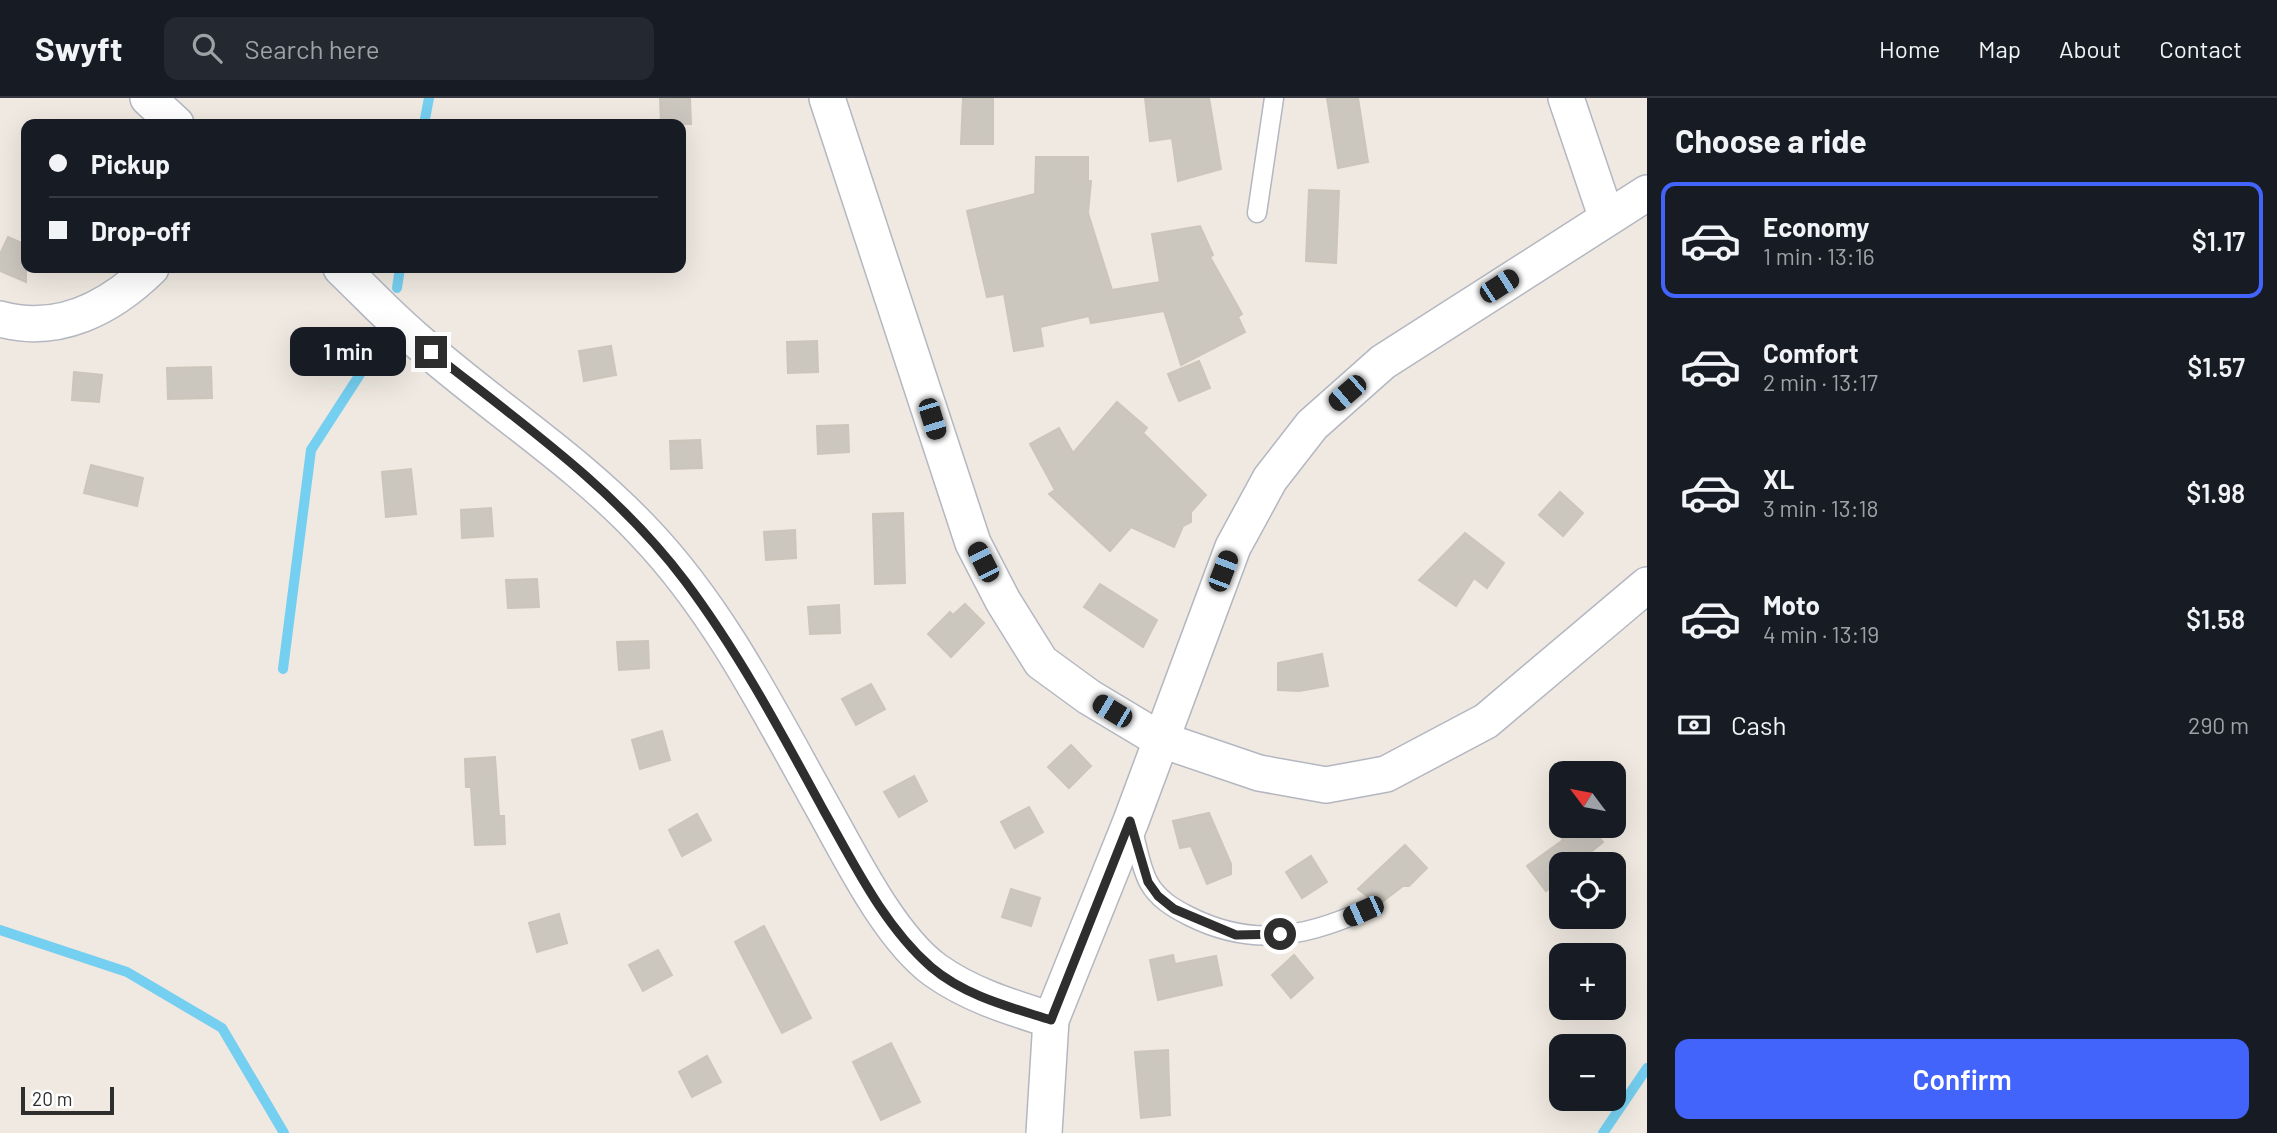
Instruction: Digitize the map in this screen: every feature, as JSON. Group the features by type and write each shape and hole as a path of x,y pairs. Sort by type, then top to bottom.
{"street":[{"path":"148,98 171,119"},
{"path":"827,98 947,469 979,555 1041,662 1089,697 1159,739 1259,773 1326,785 1386,774 1486,721 1647,585"},
{"path":"1566,98 1606,216"},
{"path":"1044,1133 1051,1020 1130,821 1233,547 1270,479 1312,425 1382,362 1606,216 1647,193"},
{"path":"0,319 20,325 54,323 92,313 147,273"},
{"path":"346,273 414,339 593,482 646,533 738,656 851,858 884,911 915,951 933,969 982,998 1051,1020"}],"lane":[{"path":"1256,214 1274,98"},
{"path":"1130,821 1148,882 1158,896 1174,909 1207,925 1236,935 1280,934 1332,925 1363,911"}],"building":[{"path":"660,98 690,98 691,124 686,124 686,119 661,119"},
{"path":"963,98 993,98 993,144 961,144"},
{"path":"1145,98 1209,98 1221,169 1178,181 1172,138 1150,141"},
{"path":"1327,98 1358,98 1368,162 1338,168"},
{"path":"1036,157 1088,157 1088,181 1091,181 1088,213 1112,290 1160,282 1152,234 1200,226 1213,255 1210,257 1242,314 1238,317 1245,332 1181,365 1164,311 1091,323 1089,316 1040,327 1043,346 1014,351 1004,294 987,297 967,211 1035,194"},
{"path":"1309,190 1339,191 1336,263 1306,261"},
{"path":"8,237 21,243 21,273 26,273 26,282 0,271 0,254"},
{"path":"817,341 818,372 788,373 787,342"},
{"path":"611,346 616,375 584,381 579,351"},
{"path":"1199,361 1210,388 1179,401 1168,374"},
{"path":"211,367 212,398 168,399 167,368"},
{"path":"74,372 102,375 99,402 72,400"},
{"path":"1117,402 1147,428 1143,433 1206,495 1191,512 1191,522 1183,526 1174,547 1131,527 1110,551 1049,494 1055,490 1030,444 1059,428 1073,453"},
{"path":"848,425 849,452 818,454 817,426"},
{"path":"700,440 702,468 671,469 670,441"},
{"path":"91,465 143,478 137,506 84,493"},
{"path":"411,469 416,514 386,517 382,472"},
{"path":"1560,492 1583,513 1563,536 1539,515"},
{"path":"491,508 493,536 462,538 461,510"},
{"path":"903,513 905,583 875,584 873,514"},
{"path":"795,530 796,558 766,560 764,532"},
{"path":"1465,533 1504,563 1487,588 1474,578 1456,606 1419,580"},
{"path":"537,579 539,607 508,608 506,580"},
{"path":"1100,584 1157,620 1143,647 1084,607"},
{"path":"965,604 984,623 951,657 928,634 950,612 953,615"},
{"path":"839,605 840,633 810,634 808,607"},
{"path":"648,641 649,668 619,670 617,642"},
{"path":"1322,654 1328,686 1299,691 1278,690 1278,663"},
{"path":"871,684 885,709 856,725 842,699"},
{"path":"662,731 670,760 640,769 632,740"},
{"path":"1071,745 1091,766 1069,788 1048,767"},
{"path":"495,757 499,816 504,816 505,844 475,845 471,787 466,787 465,759"},
{"path":"914,776 927,801 899,817 884,792"},
{"path":"1029,807 1043,832 1015,848 1001,822"},
{"path":"1209,813 1231,864 1231,874 1207,884 1191,846 1180,848 1173,821"},
{"path":"697,814 711,840 682,856 669,830"},
{"path":"1562,838 1600,838 1603,842 1591,852 1549,852 1549,889 1546,891 1527,866 1563,840"},
{"path":"1405,845 1427,868 1409,886 1403,886 1378,905 1358,889"},
{"path":"1311,856 1327,882 1302,898 1286,872"},
{"path":"1011,889 1040,898 1031,926 1002,917"},
{"path":"559,914 567,943 537,952 529,923"},
{"path":"764,926 811,1018 782,1033 735,942"},
{"path":"658,950 672,975 643,991 629,965"},
{"path":"1173,955 1175,964 1216,956 1222,985 1158,1000 1150,960"},
{"path":"1294,955 1313,978 1291,998 1272,975"},
{"path":"891,1043 920,1102 881,1120 853,1062"},
{"path":"1168,1050 1170,1115 1141,1118 1135,1052"},
{"path":"707,1056 721,1082 692,1097 679,1072"}],"waterway":[{"path":"425,119 429,98"},
{"path":"397,288 399,273"},
{"path":"283,669 311,450 377,348"},
{"path":"0,930 127,972 222,1028 284,1133"},
{"path":"1603,1133 1647,1068"}],"route":[{"path":"431,352 593,482 646,533 685,580 738,656 851,858 884,911 915,951 933,969 982,998 1051,1020 1130,821 1148,882 1158,896 1174,909 1236,935 1280,934"}]}
